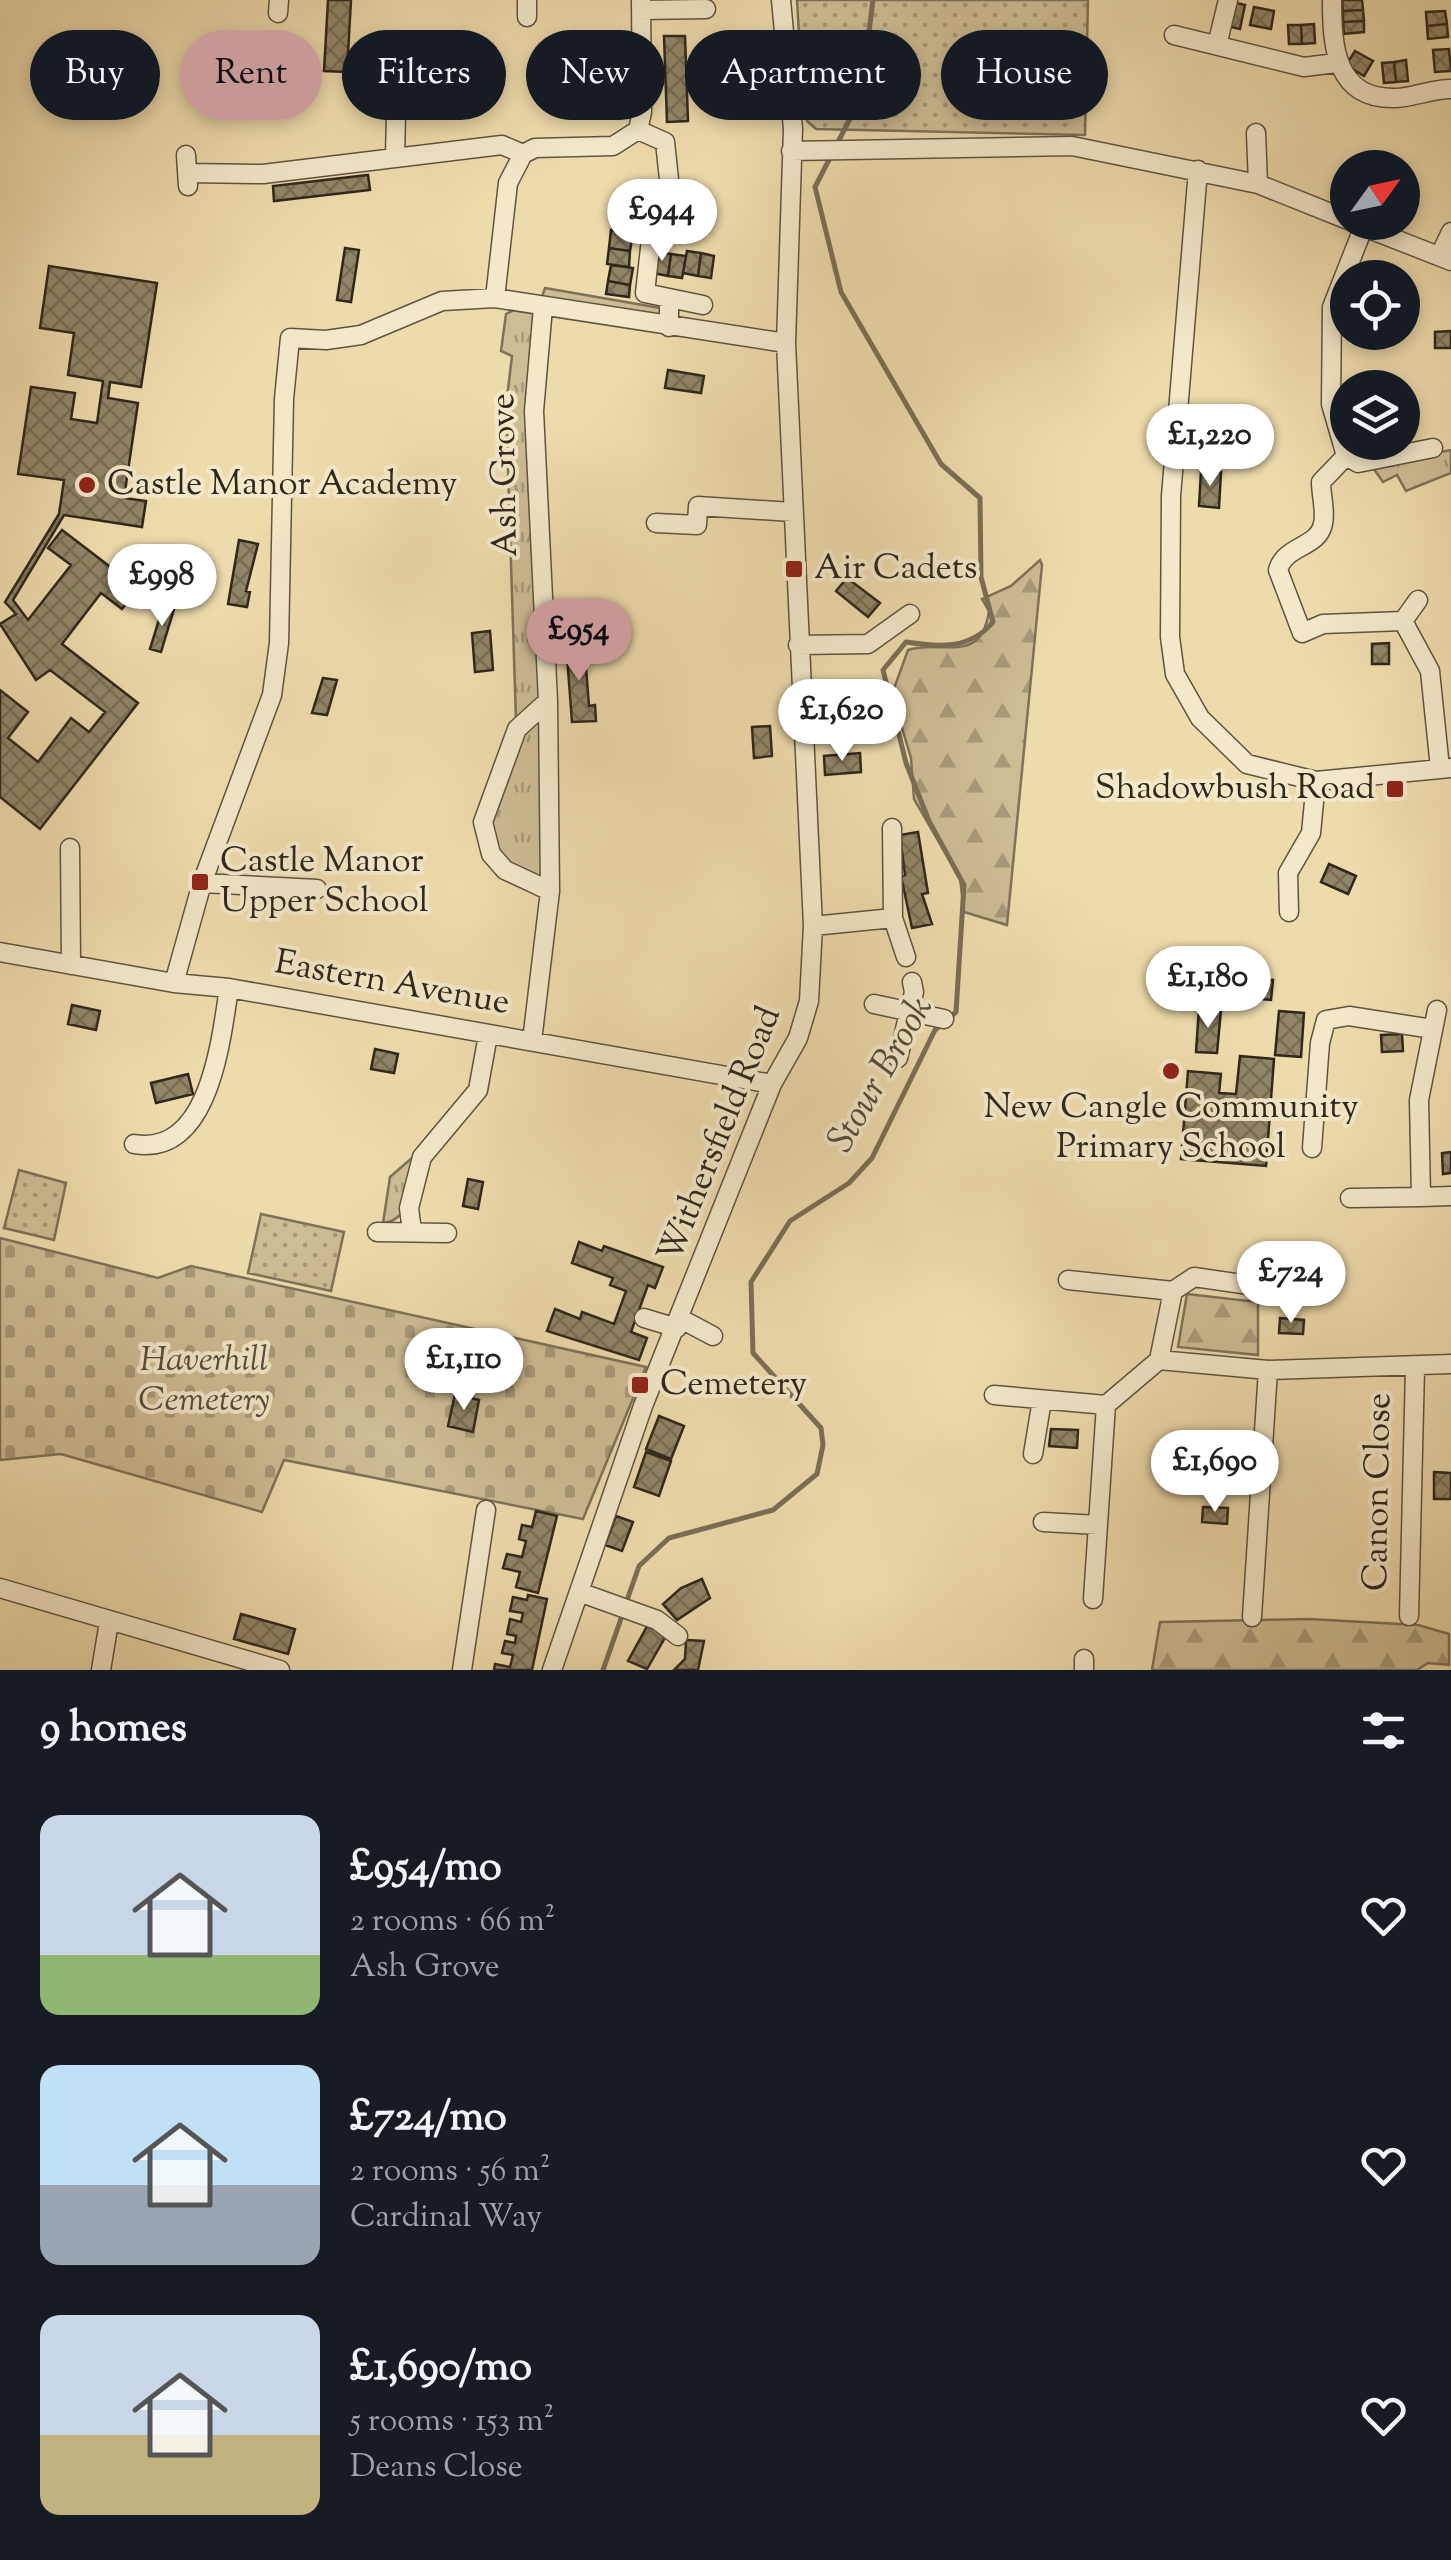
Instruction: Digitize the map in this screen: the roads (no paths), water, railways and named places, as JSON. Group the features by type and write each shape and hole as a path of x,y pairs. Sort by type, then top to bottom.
{"street":[{"name":"Withersfield Road","path":"552,1670 643,1406 772,1084 798,1038 810,1001 813,926 786,344 793,129 781,0"},
{"path":"1217,46 1228,0"},
{"path":"1332,0 1336,63 1347,79 1379,98 1451,89"},
{"path":"495,298 508,183 523,154 536,148 612,146 638,130 642,112 641,5 706,9"},
{"path":"1174,36 1304,67 1336,63"},
{"path":"395,156 396,120"},
{"path":"638,130 665,142 673,217"},
{"path":"1256,134 1258,184"},
{"path":"187,172 263,174 502,145 523,154"},
{"path":"791,151 1072,146 1258,184 1330,213"},
{"path":"1198,170 1171,496 1170,637 1174,674 1200,718 1247,764 1316,781 1446,768 1430,670 1404,622"},
{"path":"1399,240 1446,258 1451,232"},
{"path":"651,240 645,293 703,305"},
{"path":"1331,370 1332,307 1350,240"},
{"path":"174,983 202,883 272,695 279,643 284,399 290,338 326,340 361,335 442,301 495,298 786,344"},
{"path":"669,298 669,326"},
{"name":"Ash Grove","path":"532,1041 550,891 548,702 534,411 543,307"},
{"path":"1420,451 1433,448"},
{"path":"1342,460 1321,482 1324,522 1320,532 1281,561 1280,581 1302,634 1323,624 1404,622"},
{"path":"656,523 697,525 698,506 792,512"},
{"path":"1404,622 1418,600"},
{"path":"798,645 868,644 910,614"},
{"path":"548,702 517,729 483,822 491,854 505,870 550,891"},
{"path":"1290,912 1288,873 1312,834 1316,781"},
{"path":"892,828 893,918 906,957"},
{"path":"70,848 71,965"},
{"path":"202,883 317,889"},
{"path":"813,926 893,918"},
{"name":"Eastern Avenue","path":"0,952 174,983 230,988 772,1084"},
{"path":"898,1058 910,1012 912,982"},
{"path":"134,1144 151,1147 162,1142 195,1115 206,1098 220,1051 230,988"},
{"path":"874,1004 944,1018"},
{"path":"1312,1148 1320,1043 1326,1020 1349,1016 1435,1019 1419,1100 1420,1197"},
{"path":"412,1231 409,1208 422,1158 478,1090 488,1034"},
{"path":"1350,1198 1451,1196"},
{"path":"377,1232 447,1233"},
{"path":"1068,1280 1172,1291 1194,1277 1263,1287"},
{"path":"1093,1598 1106,1406 1158,1360 1172,1291"},
{"path":"644,1318 679,1324 713,1336"},
{"path":"1158,1360 1268,1370 1451,1364"},
{"name":"Canon Close","path":"1408,1616 1415,1368"},
{"path":"1252,1617 1268,1370"},
{"path":"994,1395 1106,1406"},
{"path":"1033,1454 1042,1400"},
{"path":"462,1670 486,1510"},
{"path":"1042,1522 1098,1525"},
{"path":"0,1588 280,1670"},
{"path":"579,1592 648,1617 678,1636"},
{"path":"102,1670 109,1622"}],"waterway":[{"name":"Stour Brook","path":"836,146 877,66 869,32 873,0"},
{"name":"Stour Brook","path":"626,1603 639,1566 669,1538 773,1510 817,1474 823,1445 821,1428 753,1353 751,1282 790,1221 849,1183 872,1158 935,1030 956,1012 964,885 929,821 906,763 883,670 906,642 964,642 993,622 981,577 980,498 941,464 841,292 815,187 831,156"},
{"name":"Stour Brook","path":"603,1670 623,1613"}],"place":[{"name":"Castle Manor Academy","path":"87,485"},
{"name":"Air Cadets","path":"794,569"},
{"name":"Shadowbush Road","path":"1395,789"},
{"name":"Castle Manor Upper School","path":"200,882"},
{"name":"New Cangle Community Primary School","path":"1171,1071"},
{"name":"Cemetery","path":"640,1385"}],"park label":[{"name":"Haverhill Cemetery","path":"204,1381"}]}
